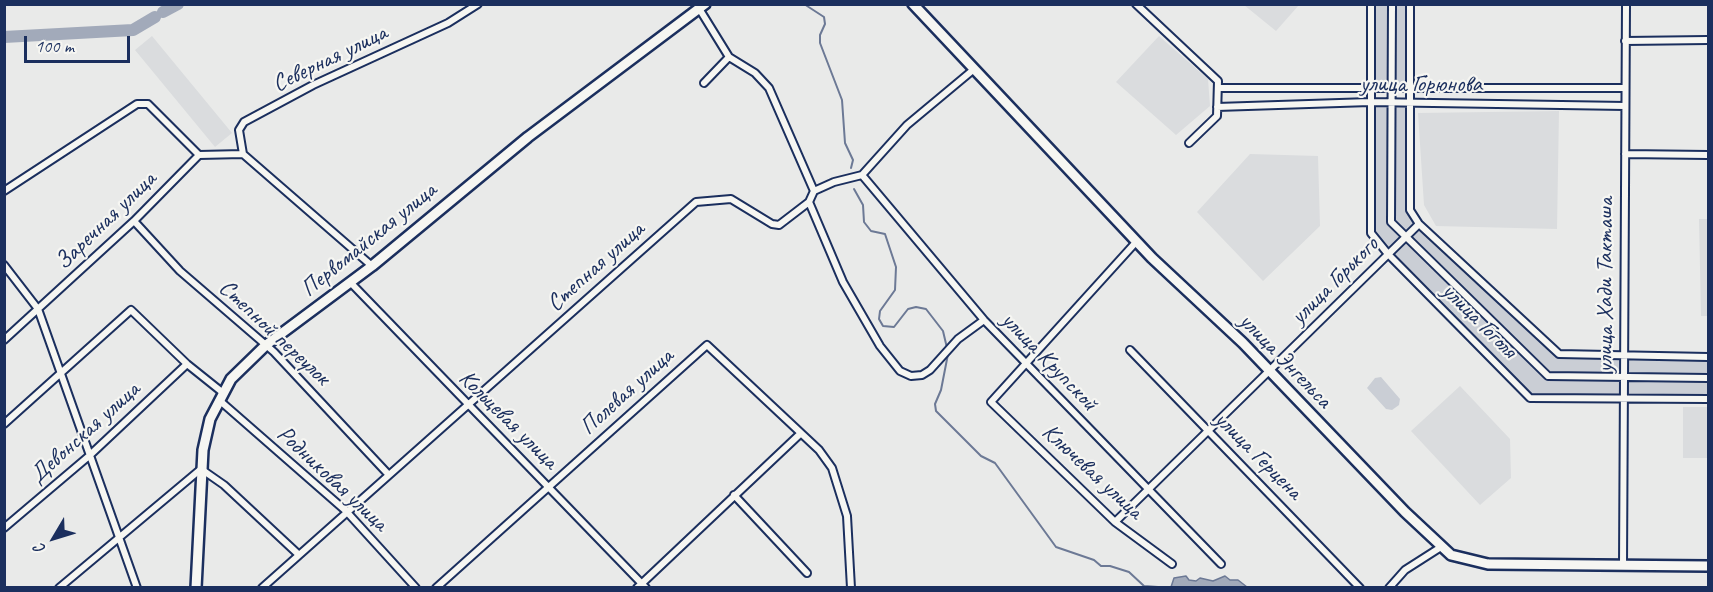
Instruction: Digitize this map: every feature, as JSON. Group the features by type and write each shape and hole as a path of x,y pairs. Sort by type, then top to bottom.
{"street":[{"name":"Северная улица","path":"243,154 239,130 244,122 313,85 448,23 478,4"},
{"name":"улица Энгельса","path":"914,4 973,70 1137,241 1451,555 1488,564 1708,566"},
{"path":"1136,4 1218,81 1217,116 1189,143"},
{"name":"улица Гоголя","path":"1371,4 1371,233 1388,254 1530,398 1708,399"},
{"path":"1392,4 1389,214 1391,222 1548,376 1624,375 1708,378"},
{"name":"улица Гоголя","path":"1410,4 1410,210 1419,224 1558,354 1708,357"},
{"name":"улица Хади Такташа","path":"1623,566 1626,4"},
{"path":"703,7 729,57 755,73 769,88 814,191 834,182 862,175 907,125 973,70"},
{"name":"Первомайская улица","path":"196,588 201,469 205,436 221,396 242,366 266,345 372,266 528,137 703,7"},
{"path":"1625,41 1708,40"},
{"path":"704,83 729,57"},
{"name":"улица Горюнова","path":"1218,88 1625,88"},
{"name":"улица Горюнова","path":"1217,107 1370,102 1625,105"},
{"path":"4,191 137,104 148,104 200,155 243,154 372,266"},
{"path":"1625,154 1708,155"},
{"name":"Заречная улица","path":"4,340 134,221 200,155"},
{"name":"улица Крупской","path":"862,175 984,320 1221,564"},
{"name":"Степная улица","path":"262,588 696,202 731,199 772,224 779,225 808,202 814,191"},
{"path":"808,202 843,282 880,346 900,371 911,376 922,375 930,370 958,339 984,320"},
{"name":"Степной переулок","path":"134,221 180,271 266,345 388,474"},
{"name":"улица Горького","path":"1115,522 1404,236 1419,224"},
{"path":"1026,363 1137,241"},
{"path":"4,265 38,309 137,588"},
{"name":"Кольцевая улица","path":"350,282 467,405 549,486 641,586 800,434"},
{"name":"Родниковая улица","path":"60,376 131,310 346,511 416,588"},
{"name":"Полевая улица","path":"436,588 707,345 800,434"},
{"name":"улица Герцена","path":"1130,350 1360,588"},
{"name":"Ключевая улица","path":"1026,363 991,402 1115,522 1172,564"},
{"name":"Девонская улица","path":"4,528 89,456 187,364"},
{"path":"4,424 60,376"},
{"path":"800,434 819,450 832,468 841,492 847,516 851,588"},
{"path":"59,588 119,535 201,469 224,485 298,554"},
{"path":"734,495 807,573"},
{"path":"1389,588 1405,570 1441,547"}],"shaded area":[{"path":"1244,5 1299,5 1276,31"},
{"path":"1371,5 1410,5 1411,88 1371,88"},
{"path":"152,36 232,133 215,147 135,50"},
{"path":"1159,36 1208,79 1210,106 1176,135 1116,82"},
{"path":"1370,102 1411,103 1410,210 1419,223 1558,354 1708,357 1708,399 1530,398 1371,233"},
{"path":"1559,111 1557,229 1436,226 1424,205 1418,113"},
{"path":"1250,154 1318,156 1320,226 1263,281 1197,212"},
{"path":"1699,219 1708,219 1708,316 1701,316"},
{"path":"1381,377 1400,399 1399,405 1392,410 1386,409 1367,388 1375,378"},
{"path":"1460,386 1510,439 1511,478 1480,505 1411,431"},
{"path":"1683,407 1708,407 1708,458 1683,458"}],"water":[{"path":"1186,576 1189,580 1196,581 1200,578 1213,581 1225,576 1230,580 1238,580 1247,587 1171,587 1174,578"}],"waterway":[{"path":"163,12 178,4"},
{"path":"804,4 824,17 825,24 820,35 820,43 842,100 845,143 853,160 851,168"},
{"path":"4,37 133,30 155,17"},
{"path":"854,189 863,205 864,222 871,231 885,234 896,267 895,290 880,311 879,319 883,326 894,327 908,309 916,307 926,309 943,331 947,348"},
{"path":"948,354 941,390 935,404 936,411 981,456 995,463 1056,547 1094,560 1101,566 1110,566 1129,572 1144,586 1158,587"}]}
